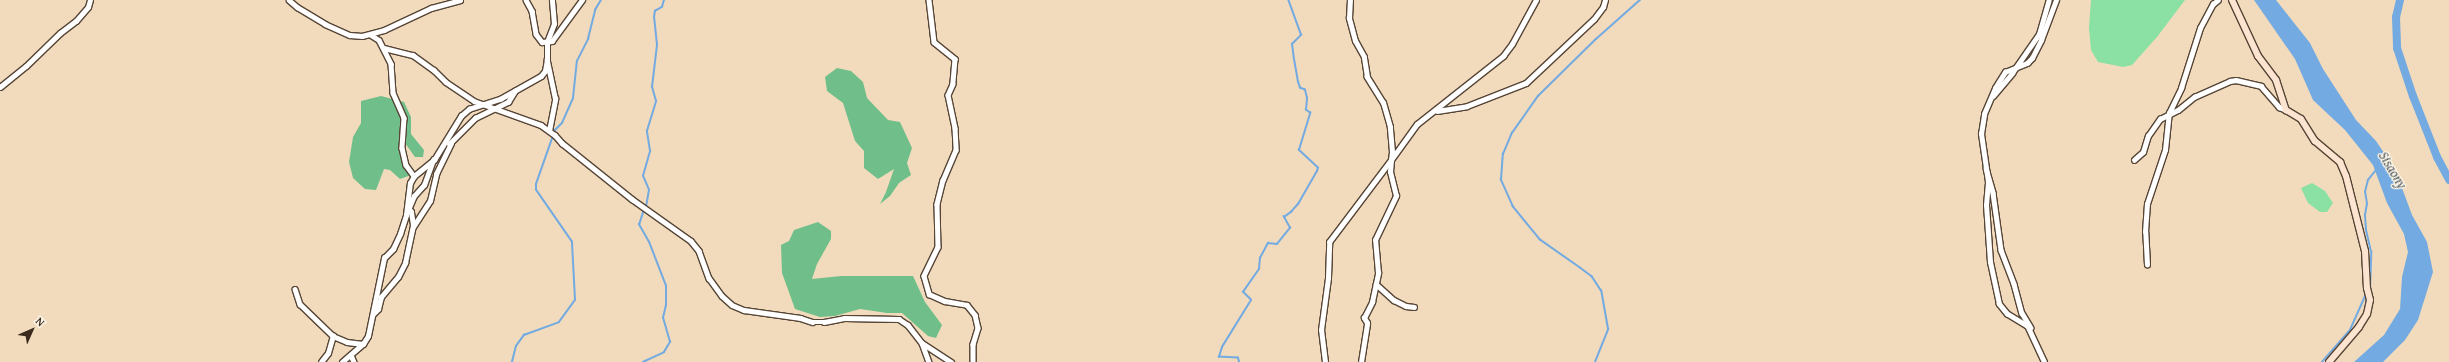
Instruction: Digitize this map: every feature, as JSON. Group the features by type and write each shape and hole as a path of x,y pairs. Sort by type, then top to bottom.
{"street":[{"path":"0,87 26,66 60,33 76,21 88,7 90,0"},
{"path":"289,0 297,7 339,30 362,36 371,35 431,8 460,0"},
{"path":"526,0 532,11 536,34 542,42 552,41 582,0"},
{"path":"345,362 368,336 384,258 395,244 414,196 424,185 434,160 461,116 468,109 483,105 515,90 541,76 545,71 547,60 547,42 554,24 552,0"},
{"path":"929,0 934,42 955,58 953,84 948,95 955,128 956,150 943,180 937,204 938,247 924,276 929,294 945,301 967,304 975,315 978,328 973,344 973,362"},
{"path":"1350,0 1349,18 1355,41 1360,47 1367,77 1383,103 1390,128 1390,172 1396,196 1375,240 1378,267 1372,302 1364,318 1367,323 1362,362"},
{"path":"1325,362 1321,330 1328,278 1329,242 1391,160 1408,134 1503,56 1512,44 1536,0"},
{"path":"1433,112 1467,106 1526,83 1594,18 1603,6 1605,0"},
{"path":"2016,68 2039,34 2049,0"},
{"path":"2032,334 2021,321 2007,314 1999,304 1990,262 1986,205 1988,182 1984,166 1981,134 1989,102 2000,78 2005,72 2027,63 2035,52 2056,0"},
{"path":"2147,265 2145,232 2147,204 2165,150 2169,113 2181,88 2200,28 2214,4 2218,0"},
{"path":"2232,0 2258,56 2276,80 2286,110"},
{"path":"371,35 379,40 391,64 393,93 404,118 402,148 406,164 414,176"},
{"path":"384,48 413,55 434,70 446,82 483,105 541,125 552,133 562,143 632,199 691,241 699,251 708,278 722,296 732,305 744,310 800,318 812,322 824,322 844,318 899,319 908,325 922,343 929,362"},
{"path":"547,60 555,99 552,133"},
{"path":"2134,160 2143,152 2152,128 2169,113 2178,110 2203,92 2236,80 2261,86 2279,107 2301,119 2315,141 2340,162 2346,176 2365,251 2368,293 2370,300 2367,314 2359,327 2328,362"},
{"path":"442,148 451,143 475,118 492,108 501,107 508,102 515,90"},
{"path":"373,314 378,309 381,297 401,270 412,229 431,199 436,174 451,143"},
{"path":"406,215 410,183 414,176 434,160"},
{"path":"1984,166 1989,172 2001,250 2014,284 2022,313 2031,327 2032,334 2044,362"},
{"path":"408,208 411,212 412,229"},
{"path":"1376,284 1394,300 1406,306 1414,307"},
{"path":"294,289 300,304 333,336 347,342 362,344"},
{"path":"321,362 328,353 333,336"},
{"path":"922,343 951,362"},
{"path":"342,362 353,354"},
{"path":"353,354 354,362"}],"green space":[{"path":"2091,0 2185,0 2157,37 2132,65 2123,67 2098,62 2091,50 2089,28"},
{"path":"837,68 851,71 863,82 867,98 888,120 900,122 912,148 907,163 911,175 899,183 890,196 880,204 894,169 878,179 864,168 864,151 855,141 843,103 827,91 825,77"},
{"path":"381,96 404,102 411,117 411,134 424,150 423,157 415,157 405,143 406,160 414,174 400,179 390,170 384,169 376,190 365,189 353,178 349,162 353,137 361,123 361,101"},
{"path":"2312,183 2325,191 2333,203 2327,212 2320,212 2308,203 2301,188"},
{"path":"818,222 831,231 831,239 817,264 812,279 841,276 913,276 925,302 942,325 936,338 928,336 902,313 887,313 860,309 835,316 820,317 795,309 782,273 781,245 789,241 794,230"}],"water":[{"name":"Sisaony","path":"2254,0 2276,0 2310,43 2323,69 2356,120 2376,141 2395,169 2412,215 2427,242 2433,272 2418,320 2405,340 2383,362 2354,362 2384,335 2400,309 2402,277 2408,252 2404,234 2387,203 2373,165 2345,130 2313,100 2295,59"}],"waterway":[{"path":"512,362 516,346 524,335 559,322 575,300 572,242 536,190 536,184 555,130 562,123 573,98 577,61 588,39 595,10 601,0"},
{"path":"646,207 649,190 643,176 650,151 647,131 656,101 652,87 657,45 654,17 655,11 662,7 664,0"},
{"path":"1239,362 1238,358 1219,357 1222,347 1251,300 1243,292 1259,269 1260,258 1268,243 1277,244 1290,228 1284,217 1298,204 1318,168 1299,150 1310,113 1306,110 1307,98 1305,90 1300,88 1298,82 1292,44 1301,35 1288,0"},
{"path":"1595,362 1608,329 1601,291 1592,277 1540,240 1513,207 1501,180 1503,154 1512,133 1538,96 1596,39 1640,0"},
{"path":"2400,0 2396,17 2397,48 2413,96 2437,157 2449,180"},
{"name":"Sisaony","path":"2370,290 2371,252 2366,230 2365,215 2367,204 2365,192 2368,180 2376,170"},
{"path":"643,362 664,352 670,342 663,318 666,305 666,286 649,242 639,225 644,210"},
{"path":"2322,362 2350,330 2366,294"}]}
